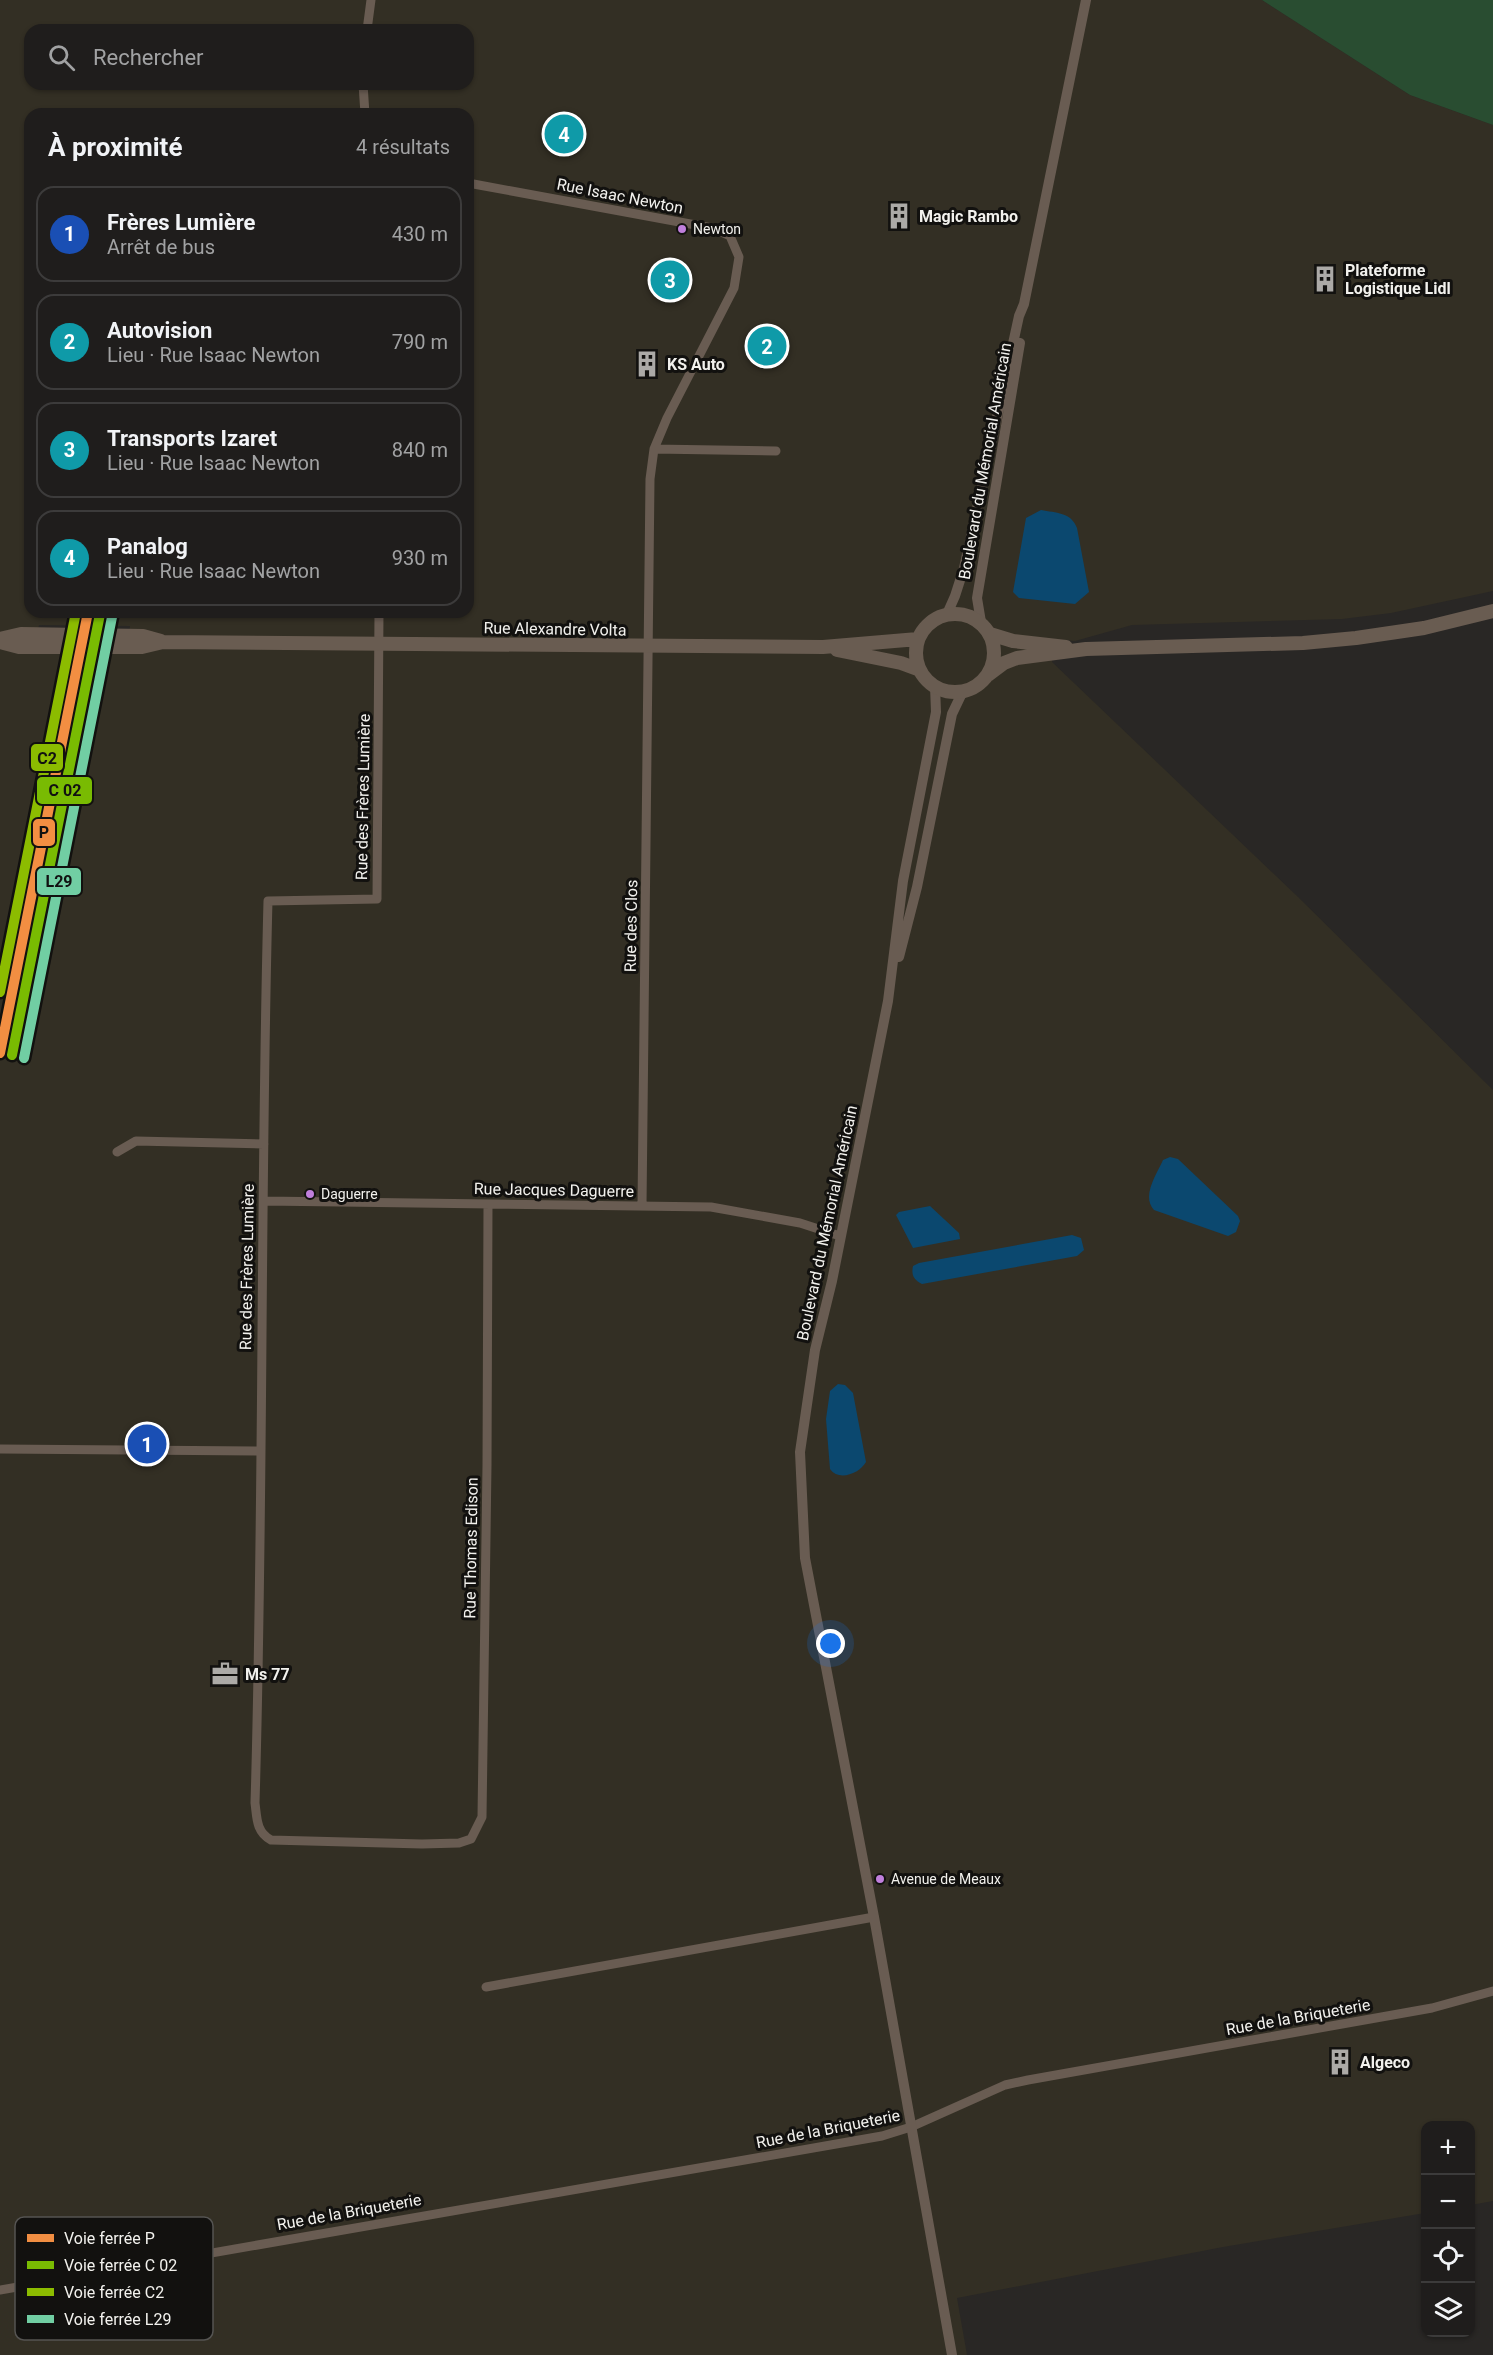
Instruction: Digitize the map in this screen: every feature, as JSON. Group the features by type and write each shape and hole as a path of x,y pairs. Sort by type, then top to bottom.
{"main road":[{"path":"1086,649 1013,641 985,628 970,616 959,613 947,614 929,623 918,639 916,660 920,670 934,686 944,690 963,692 981,682 1004,663 1017,658 1086,649 1303,643 1356,638 1424,627 1493,611"},
{"path":"985,628 994,654 988,675"},
{"name":"Rue Alexandre Volta","path":"0,641 824,647 918,639"},
{"name":"Rue Alexandre Volta","path":"824,647 901,663 920,670"}],"street":[{"path":"368,24 371,0"},
{"name":"Boulevard du Mémorial Américain","path":"947,614 962,576 1019,316 1024,304 1086,0"},
{"path":"363,90 365,108"},
{"name":"Rue Isaac Newton","path":"474,184 712,228 730,236 739,256 734,288 667,418 654,449 650,479 648,647"},
{"name":"Boulevard du Mémorial Américain","path":"985,628 977,598 1025,318 1024,304"},
{"path":"654,449 776,451"},
{"path":"379,618 380,642"},
{"name":"Rue des Frères Lumière","path":"380,642 377,898 268,901 255,1803 258,1827 264,1836 271,1840 422,1844"},
{"name":"Rue des Clos","path":"642,1206 648,647"},
{"path":"888,1001 903,880 936,712 934,686"},
{"path":"888,1001 917,887 952,714 963,692"},
{"name":"Boulevard du Mémorial Américain","path":"874,1917 806,1558 800,1452 815,1350 888,1001"},
{"path":"117,1152 136,1141 264,1144"},
{"name":"Rue Jacques Daguerre","path":"264,1201 711,1207 800,1223 840,1236"},
{"name":"Rue Thomas Edison","path":"422,1844 459,1843 471,1839 482,1817 488,1205"},
{"path":"0,1449 260,1451"},
{"path":"486,1987 874,1917 952,2355"},
{"name":"Rue de la Briqueterie","path":"213,2251 882,2136 911,2127 995,2089 1016,2082 1432,2008 1493,1991"},
{"name":"Rue de la Briqueterie","path":"0,2290 15,2287"}],"shaded area":[{"path":"0,0 1262,0 1410,95 1493,125 1493,591 1391,613 1342,619 1132,625 1075,641 1053,639 1052,662 1298,897 1493,1090 1493,2201 1475,2204 1475,2121 1421,2121 1421,2214 1223,2247 957,2298 967,2355 0,2355","holes":["39,625 130,626 125,652 34,652"]}],"green space":[{"path":"1262,0 1493,0 1493,125 1410,95"}],"water":[{"path":"1041,510 1067,516 1077,528 1089,592 1075,604 1019,598 1013,592 1026,518"},
{"path":"1170,1157 1178,1159 1238,1216 1240,1221 1236,1232 1228,1236 1154,1210 1149,1198 1151,1185 1163,1160"},
{"path":"930,1206 959,1233 960,1239 913,1248 896,1215 899,1212"},
{"path":"1072,1235 1081,1238 1084,1250 1077,1256 922,1284 915,1279 912,1272 913,1266 919,1263"},
{"path":"838,1384 845,1385 853,1393 866,1462 859,1470 844,1475 834,1473 830,1469 826,1419 830,1391"}],"rail line":[{"name":"C2","path":"0,992 75,618"},
{"name":"P","path":"0,1053 87,618"},
{"name":"L29","path":"24,1058 112,618"}],"transit line":[{"path":"12,1055 99,618"}],"place":[{"name":"Panalog","path":"564,134"},
{"name":"Magic Rambo","path":"899,216"},
{"name":"Newton","path":"682,229"},
{"name":"Plateforme Logistique Lidl","path":"1325,279"},
{"name":"Transports Izaret","path":"670,280"},
{"name":"Autovision","path":"767,346"},
{"name":"KS Auto","path":"647,364"},
{"name":"Daguerre","path":"310,1194"},
{"name":"Frères Lumière","path":"147,1444"},
{"name":"Ms 77","path":"225,1674"},
{"name":"Avenue de Meaux","path":"880,1879"},
{"name":"Algeco","path":"1340,2062"}]}
